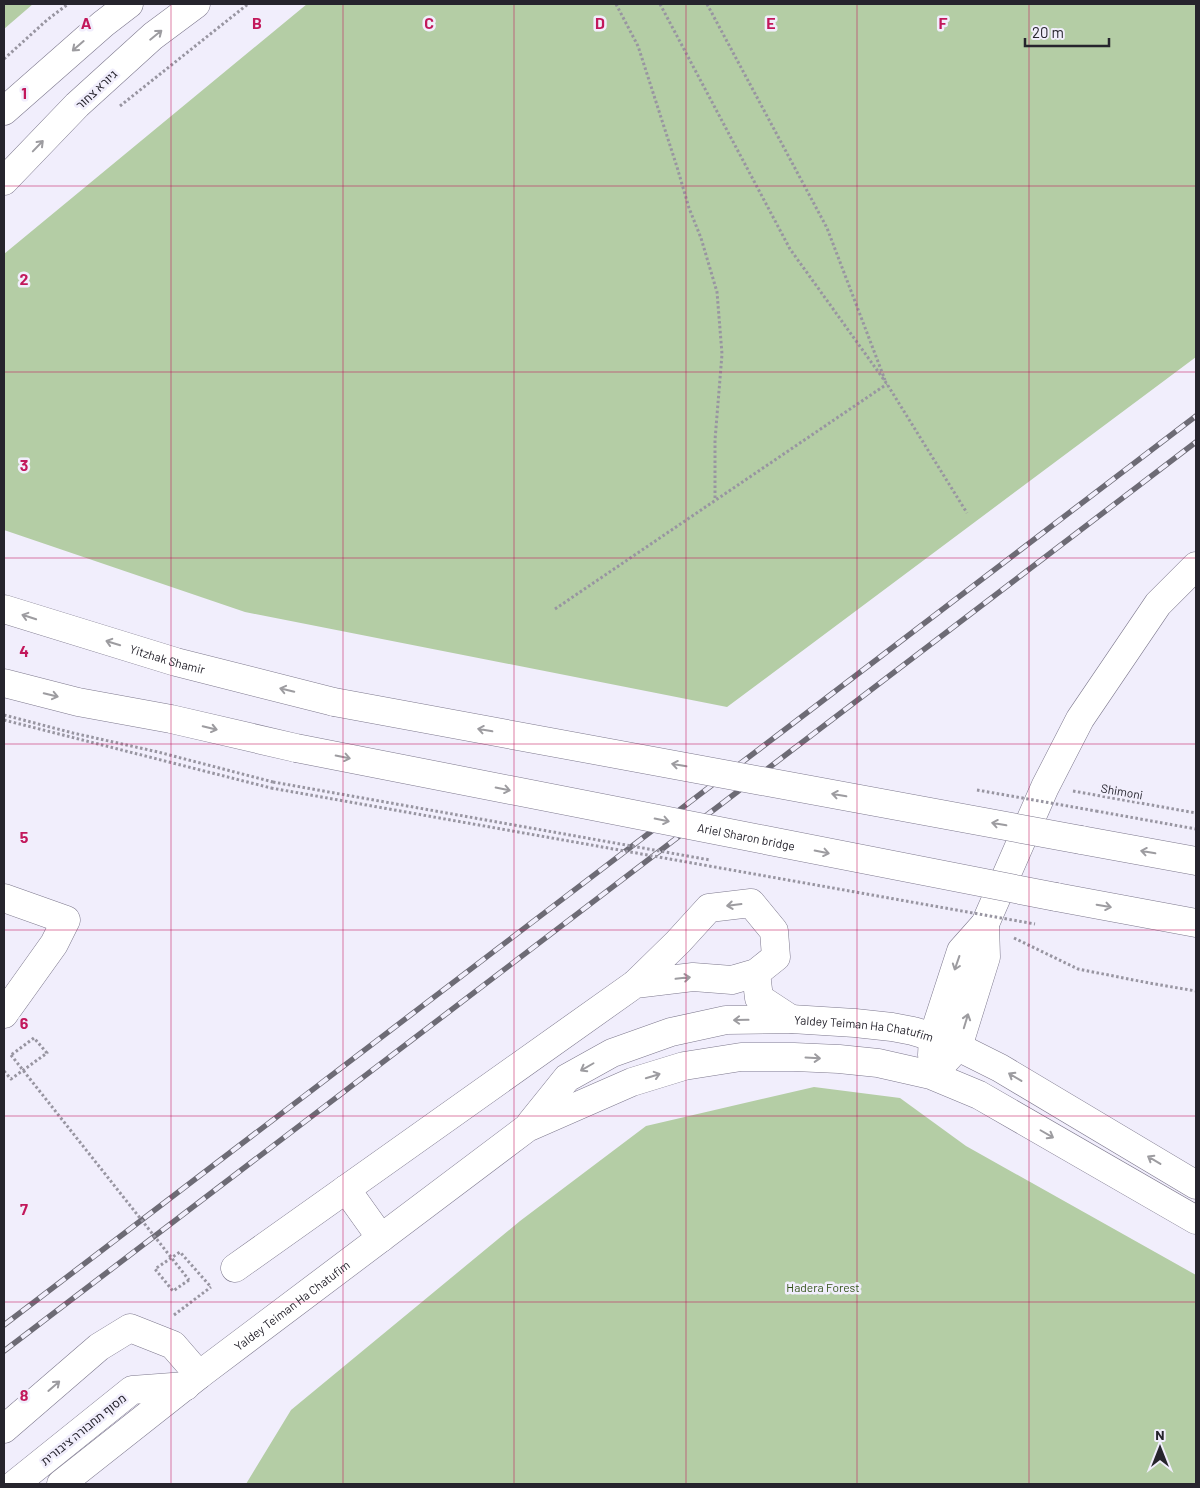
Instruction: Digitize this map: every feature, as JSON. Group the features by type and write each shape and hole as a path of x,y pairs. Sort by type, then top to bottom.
{"street":[{"path":"4,111 103,24 129,4"},
{"name":"גיורא צחור","path":"4,181 78,105 153,36 196,4"},
{"path":"931,1076 932,1037 961,951 985,924 1045,786 1080,719 1158,604 1196,566"},
{"name":"Yitzhak Shamir","path":"4,609 176,662 334,702 1196,861"},
{"name":"Ariel Sharon bridge","path":"4,683 78,702 171,720 296,748 1056,898 1196,923"},
{"path":"4,898 66,920 54,944 4,1014"},
{"path":"235,1268 635,984 678,942 709,908 751,903 774,930 776,957 756,973 732,980 693,977 635,984"},
{"path":"931,1076 958,1048 986,957 985,924"},
{"path":"756,973 760,998 792,1019"},
{"name":"Yaldey Teiman Ha Chatufim","path":"527,1128 567,1078 612,1053 671,1032 726,1020 792,1019 855,1023 892,1027 932,1037 958,1048 1000,1068 1196,1185"},
{"name":"Yaldey Teiman Ha Chatufim","path":"61,1484 192,1380 527,1128 632,1082 684,1066 741,1057 794,1057 878,1063 931,1076 979,1094 1196,1220"},
{"path":"346,1189 381,1238"},
{"path":"4,1429 99,1347 130,1328 174,1345 192,1380"},
{"name":"מסוף תחבורה ציבורית","path":"15,1484 132,1390 192,1380"}],"path":[{"path":"4,60 47,20 68,4"},
{"path":"118,108 248,4"},
{"path":"616,4 638,46 717,292 722,354 715,440 715,500"},
{"path":"660,4 790,249 887,384 967,514"},
{"path":"707,4 827,228 887,384"},
{"path":"555,609 887,384"},
{"path":"4,715 273,782 712,861"},
{"path":"4,720 271,788 1043,925"},
{"name":"Shimoni","path":"1045,786 1196,813"},
{"path":"1096,811 1196,829"},
{"path":"985,924 1078,969 1196,991"},
{"path":"4,1071 12,1079 47,1053 34,1038 12,1055 189,1280 173,1291 155,1269 180,1252 211,1287"},
{"path":"147,1335 235,1268"}],"green space":[{"path":"4,4 33,4 4,29"},
{"path":"307,4 1196,4 1196,357 727,707 245,612 4,530 4,254"},
{"name":"Hadera Forest","path":"814,1087 900,1098 966,1146 1196,1275 1196,1484 246,1484 291,1410 520,1221 646,1126"}],"railway":[{"path":"4,1325 1196,416"},
{"path":"4,1351 1196,442"}]}
